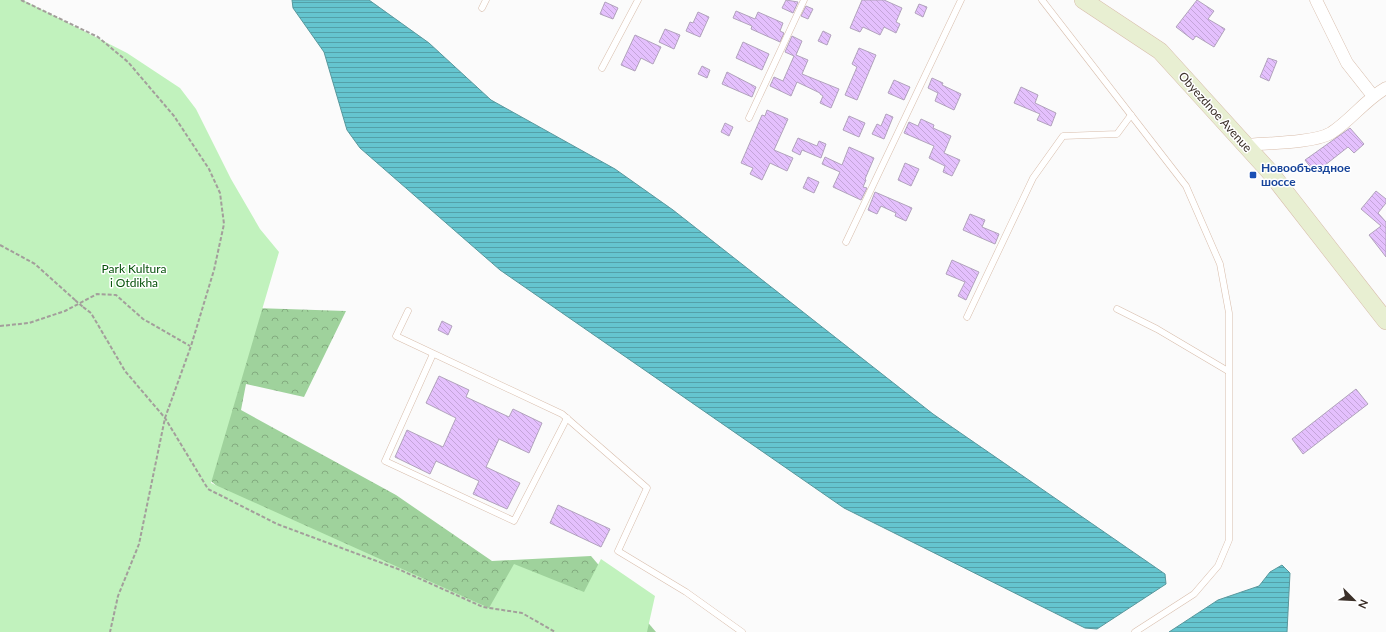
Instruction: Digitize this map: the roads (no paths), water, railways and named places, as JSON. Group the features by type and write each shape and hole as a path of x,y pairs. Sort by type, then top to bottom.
{"main road":[{"name":"Obyezdnoe Avenue","path":"1083,0 1160,51 1269,171 1386,321"}],"street":[{"path":"1314,2 1347,63 1373,96"},
{"path":"1246,145 1316,138 1330,133 1373,96 1386,88"}],"lane":[{"path":"482,8 486,0"},
{"path":"602,68 638,0"},
{"path":"749,118 804,0"},
{"path":"846,242 961,0"},
{"path":"1042,0 1186,186 1220,264 1229,312 1228,540 1218,566 1194,594 1135,632"},
{"path":"967,317 1033,178 1063,136 1117,134 1131,115"},
{"path":"1117,309 1157,329 1228,371"},
{"path":"408,311 396,336 562,414 648,488 618,551 686,592 742,632"},
{"path":"433,354 385,461 514,522 567,418"}],"water":[{"path":"292,0 369,0 429,43 491,100 615,169 673,210 933,414 1165,574 1166,584 1097,629 1085,628 844,508 500,270 360,148 347,130 324,52 293,8"},
{"path":"1282,565 1290,573 1287,632 1169,632 1218,600 1259,586 1270,572"}],"place":[{"name":"Новообъездное шоссе","path":"1253,175"}],"park label":[{"name":"Park Kultura i Otdikha","path":"134,276"}]}
